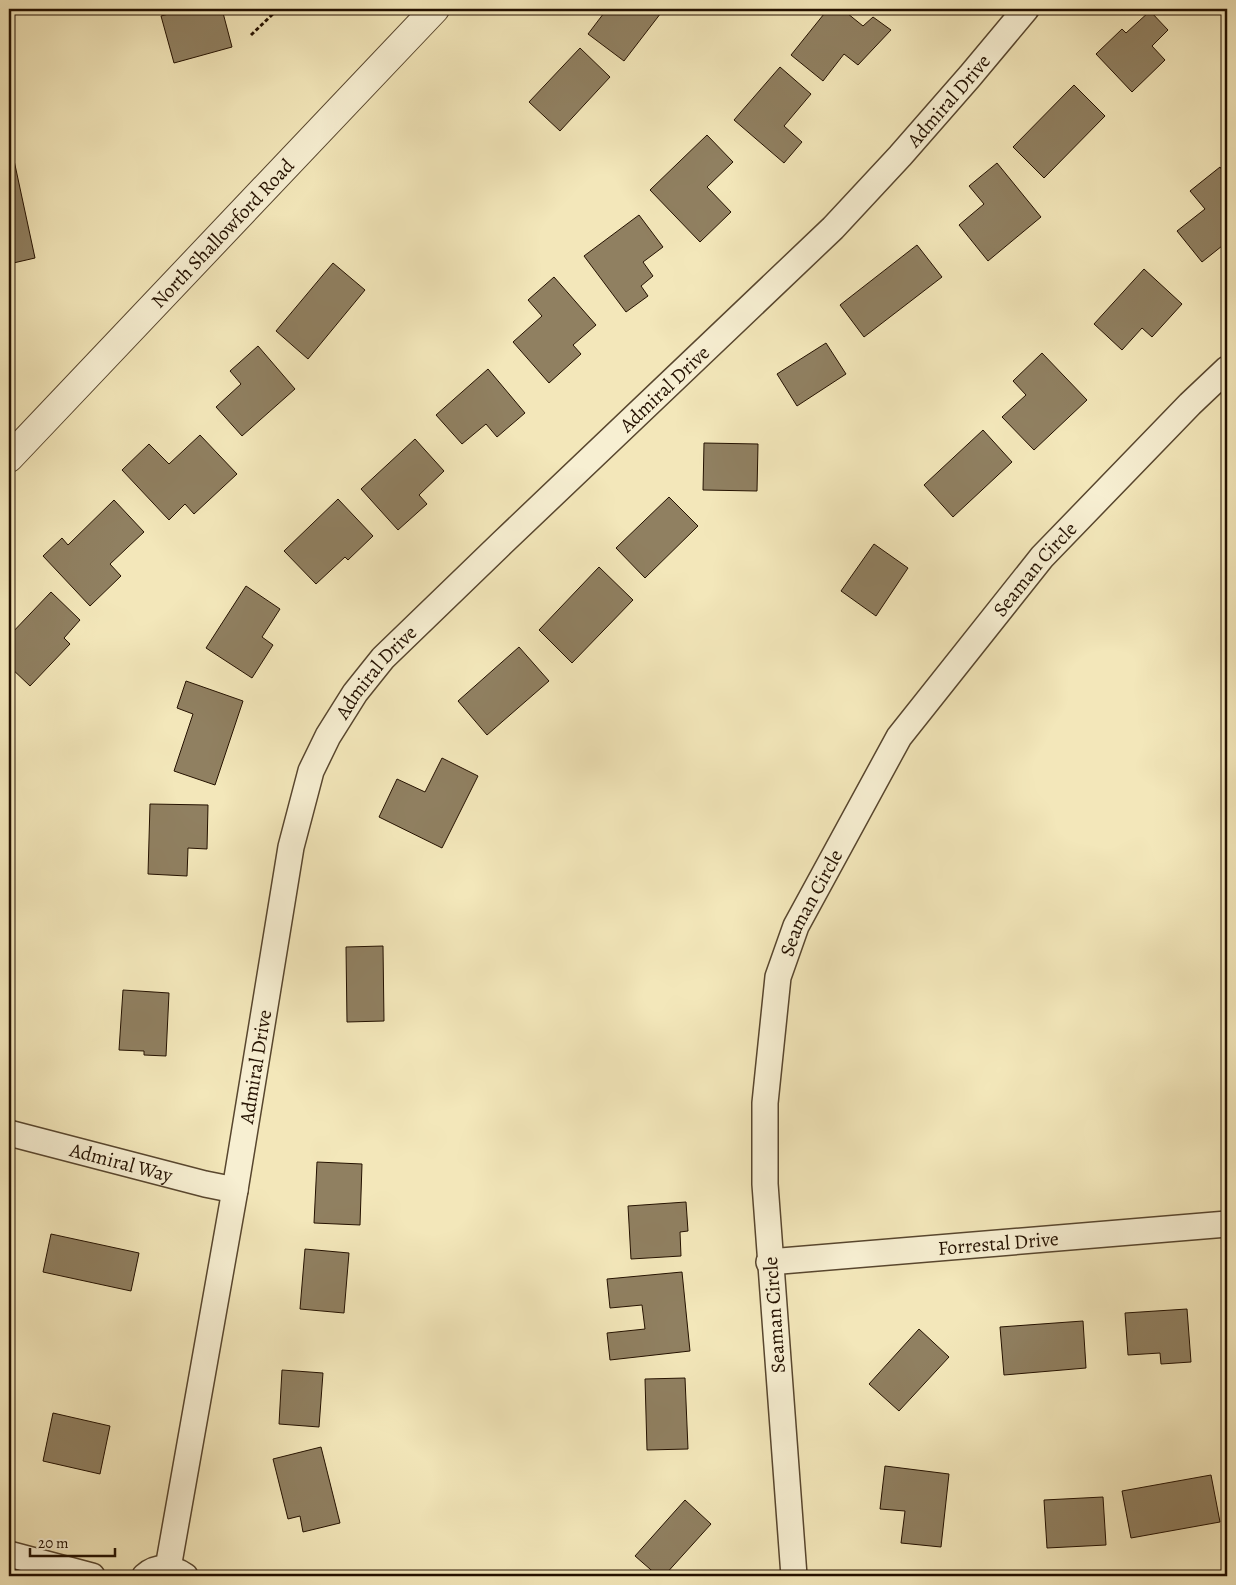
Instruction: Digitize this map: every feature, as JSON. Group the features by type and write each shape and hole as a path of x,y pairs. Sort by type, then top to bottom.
{"street":[{"name":"North Shallowford Road","path":"9,458 435,9"},
{"name":"Admiral Drive","path":"176,1572 235,1190 291,847 311,771 328,736 355,693 384,658 833,228 906,149 1026,9"},
{"name":"Seaman Circle","path":"794,1576 764,1184 764,1103 778,977 796,926 899,737 1042,557 1190,404 1227,369"},
{"name":"Admiral Way","path":"9,1133 205,1184 235,1190"},
{"name":"Forrestal Drive","path":"770,1262 1227,1224"},
{"path":"9,1554 92,1576"},
{"path":"145,1576 149,1572 158,1569 176,1572"}],"path":[{"path":"251,35 275,12"}],"building":[{"path":"180,9 222,9 232,47 174,63 161,16 180,11"},
{"path":"607,9 664,9 624,61 588,34"},
{"path":"828,9 842,9 863,26 873,17 891,30 858,65 844,54 823,81 791,55"},
{"path":"1150,11 1168,30 1152,46 1165,60 1132,92 1096,54 1122,29 1126,33"},
{"path":"580,48 610,77 560,131 529,102"},
{"path":"780,67 811,94 784,126 802,142 784,163 734,120"},
{"path":"1074,85 1105,116 1044,178 1013,147"},
{"path":"707,135 733,162 707,187 731,212 700,242 650,190"},
{"path":"9,137 35,258 9,264"},
{"path":"997,163 1041,217 988,261 959,225 984,204 969,186"},
{"path":"1220,167 1227,177 1227,242 1202,262 1177,231 1205,209 1190,191"},
{"path":"639,215 663,247 643,262 653,276 641,286 648,296 626,312 584,256"},
{"path":"917,245 942,277 864,337 840,305"},
{"path":"333,263 365,290 308,359 276,331"},
{"path":"1144,269 1182,304 1152,337 1142,328 1122,350 1094,324"},
{"path":"554,277 596,325 573,345 581,354 549,383 513,342 542,316 528,300"},
{"path":"826,343 846,374 797,406 777,374"},
{"path":"258,346 295,389 242,436 216,407 241,384 230,371"},
{"path":"1042,353 1087,400 1034,450 1002,417 1026,395 1013,381"},
{"path":"488,369 525,413 497,437 486,424 462,444 436,415"},
{"path":"983,430 1012,462 953,517 924,485"},
{"path":"200,435 237,474 194,514 185,504 169,520 122,470 149,444 169,464"},
{"path":"415,439 444,471 419,495 427,504 398,530 361,489"},
{"path":"704,443 758,444 757,491 703,490"},
{"path":"669,497 698,526 645,578 616,548"},
{"path":"338,499 373,536 348,560 345,557 316,584 284,551"},
{"path":"114,500 144,532 110,564 121,576 90,606 43,556 62,538 68,545"},
{"path":"874,544 908,568 876,616 841,591"},
{"path":"599,567 633,600 572,663 539,630"},
{"path":"246,586 280,609 262,637 273,645 252,678 206,648"},
{"path":"51,592 80,620 64,638 70,644 30,686 9,666 9,636"},
{"path":"519,647 549,681 487,735 458,701"},
{"path":"186,681 243,701 215,785 174,771 193,714 177,708"},
{"path":"442,758 478,776 442,848 379,817 397,779 425,792"},
{"path":"150,804 208,805 207,849 188,848 187,876 148,874"},
{"path":"383,946 384,1021 347,1022 346,947"},
{"path":"123,990 169,993 166,1056 144,1055 144,1051 119,1050"},
{"path":"317,1162 362,1164 360,1225 314,1223"},
{"path":"686,1202 688,1231 680,1232 681,1256 631,1259 628,1206"},
{"path":"51,1234 139,1253 131,1291 43,1272"},
{"path":"305,1249 349,1253 344,1313 300,1309"},
{"path":"682,1272 690,1351 610,1360 607,1333 645,1329 642,1305 610,1308 607,1279"},
{"path":"1187,1309 1191,1362 1161,1364 1160,1353 1128,1355 1125,1313"},
{"path":"1083,1321 1086,1368 1004,1375 1000,1327"},
{"path":"919,1329 949,1357 899,1411 869,1384"},
{"path":"282,1370 323,1373 319,1427 279,1424"},
{"path":"685,1378 688,1449 647,1450 645,1379"},
{"path":"53,1413 110,1426 100,1474 43,1461"},
{"path":"321,1447 340,1523 303,1532 300,1516 288,1519 273,1459"},
{"path":"885,1466 949,1474 941,1547 901,1543 905,1511 880,1509"},
{"path":"1211,1475 1220,1522 1131,1538 1122,1491"},
{"path":"1103,1497 1106,1545 1047,1548 1044,1500"},
{"path":"685,1500 711,1524 664,1576 658,1576 635,1556"}]}
